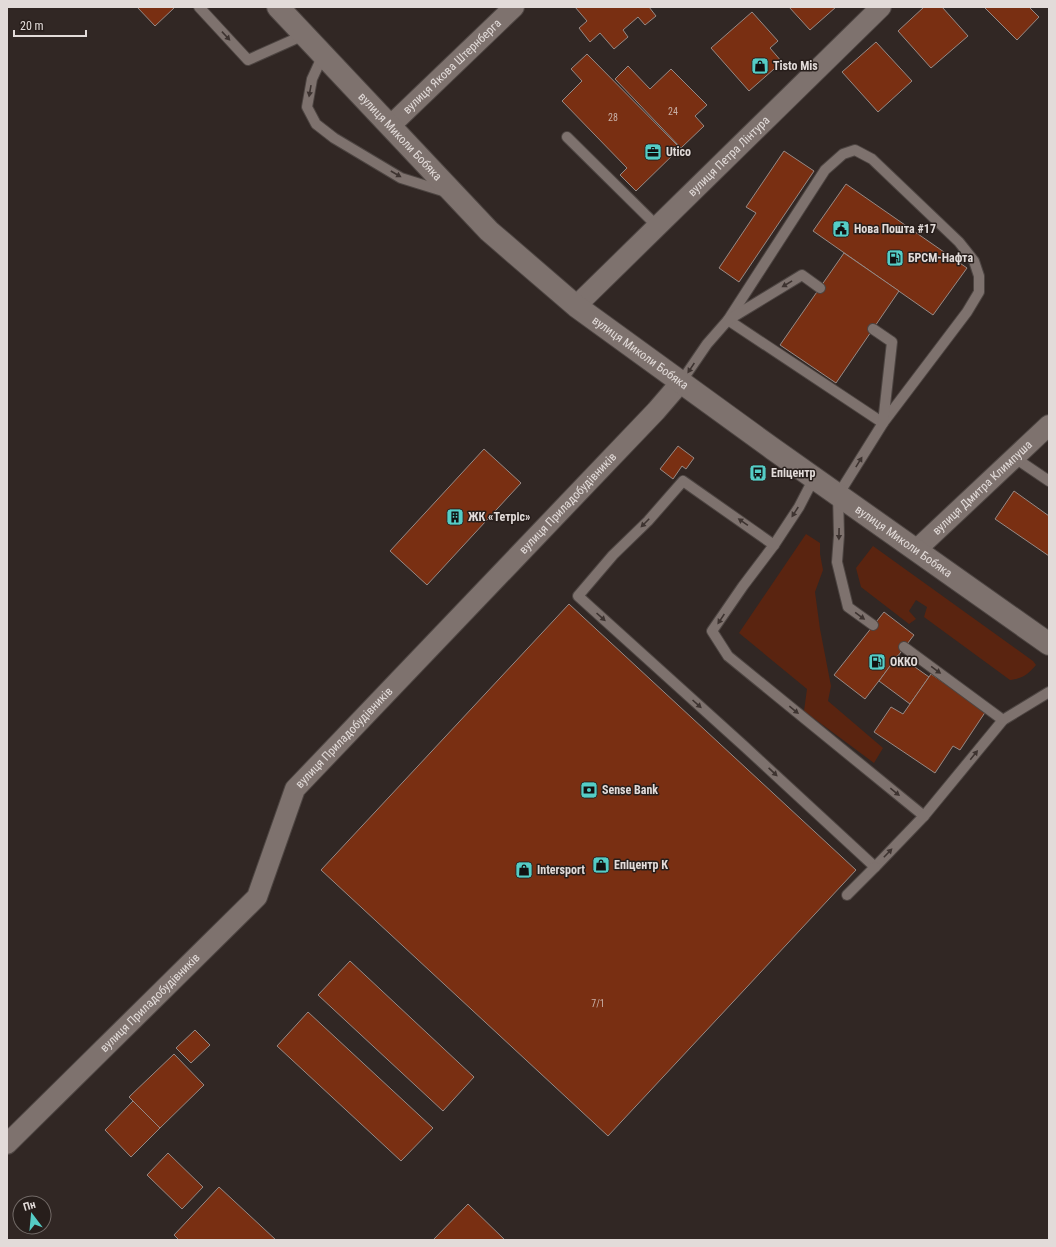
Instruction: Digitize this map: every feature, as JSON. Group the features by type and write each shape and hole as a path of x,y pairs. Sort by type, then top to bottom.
{"street":[{"name":"вулиця Миколи Бобяка","path":"278,7 490,231 576,306 814,478 1049,644"},
{"name":"вулиця Якова Штернберга","path":"390,126 514,7"},
{"name":"вулиця Петра Лінтура","path":"576,306 882,7"},
{"name":"вулиця Приладобудівників","path":"7,1144 257,897 295,789 656,411 681,382"},
{"name":"вулиця Дмитра Климпуша","path":"916,550 1049,425"}],"lane":[{"path":"199,7 248,60 304,35"},
{"path":"323,55 312,79 307,107 316,124 334,138 401,178 455,195"},
{"path":"567,137 657,226"},
{"path":"681,382 707,344 728,320 825,170 843,154 855,150 872,159 959,242 974,261 979,276 979,292 967,312 882,423 838,495 839,535 837,562 848,606 873,625"},
{"path":"728,320 802,275 820,288"},
{"path":"728,320 882,423"},
{"path":"874,329 892,342 882,423"},
{"path":"1015,458 1049,481"},
{"path":"814,478 799,508 712,631 728,656 924,816"},
{"path":"774,545 683,480 648,520 613,555 578,596 875,867"},
{"path":"904,648 1003,720"},
{"path":"847,895 924,816 1003,720 1049,692"}],"shaded area":[{"path":"806,534 820,543 820,554 823,570 815,592 820,629 831,686 828,701 883,748 874,763 804,711 807,689 739,633"},
{"path":"873,546 1033,661 1036,665 1025,676 1010,680 924,617 927,607 916,600 909,611 916,619 909,624 861,587 856,568"}],"building":[{"path":"137,7 173,7 174,8 155,26"},
{"path":"575,7 649,7 656,16 645,25 638,17 623,30 628,37 614,49 600,33 590,42 579,28 587,21"},
{"path":"789,7 836,7 810,30"},
{"path":"924,7 942,7 968,36 931,68 898,31"},
{"path":"984,7 1029,7 1039,17 1017,40"},
{"path":"752,12 778,41 770,48 782,62 749,91 711,48"},
{"path":"876,42 912,81 878,112 842,72"},
{"path":"587,54 680,148 636,191 620,175 627,168 562,101 582,81 571,69"},
{"path":"628,66 650,89 671,69 707,105 695,116 704,126 681,148 615,79"},
{"path":"784,151 814,171 739,282 719,268 756,213 746,207"},
{"path":"846,184 967,268 933,315 813,231"},
{"path":"844,253 899,291 836,383 780,345"},
{"path":"678,446 694,458 686,469 682,466 673,479 660,469"},
{"name":"ЖК «Тетріс»","path":"484,449 521,483 427,585 390,551"},
{"path":"1014,491 1049,516 1049,556 995,519"},
{"path":"569,604 856,870 608,1136 321,870"},
{"path":"884,612 914,635 865,699 834,675"},
{"path":"898,655 929,677 910,704 879,681"},
{"path":"931,674 986,711 960,750 953,746 935,773 874,732 891,707 903,714"},
{"path":"350,961 474,1077 443,1111 318,995"},
{"path":"308,1012 433,1128 401,1161 277,1046"},
{"path":"195,1030 210,1045 191,1063 176,1048"},
{"path":"174,1054 204,1085 160,1128 129,1097"},
{"path":"133,1101 160,1128 131,1157 105,1130"},
{"path":"168,1153 203,1187 182,1209 147,1175"},
{"path":"219,1187 276,1240 179,1240 174,1235"},
{"path":"468,1204 505,1240 433,1240"}],"place":[{"name":"Tisto Mis","path":"760,66"},
{"name":"Utico","path":"653,152"},
{"name":"Нова Пошта #17","path":"841,229"},
{"name":"БРСМ-Нафта","path":"895,258"},
{"name":"Епіцентр","path":"758,473"},
{"name":"ЖК «Тетріс»","path":"455,517"},
{"name":"ОККО","path":"877,662"},
{"name":"Sense Bank","path":"589,790"},
{"name":"Епіцентр К","path":"601,865"},
{"name":"Intersport","path":"524,870"}]}
